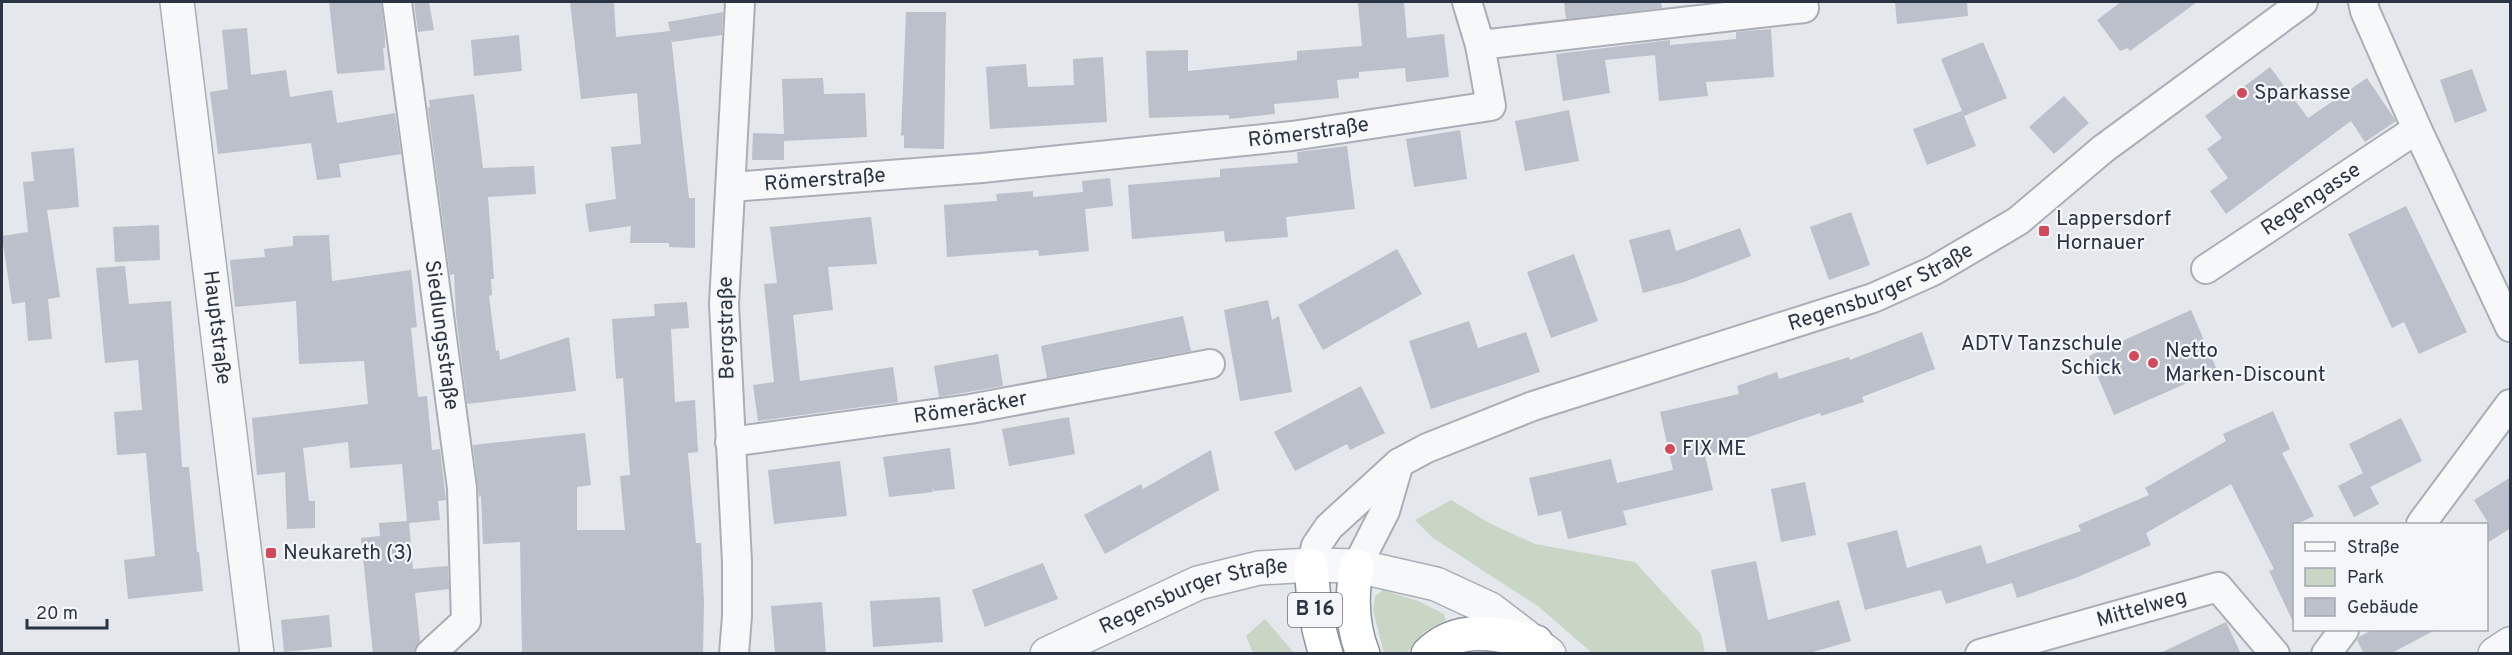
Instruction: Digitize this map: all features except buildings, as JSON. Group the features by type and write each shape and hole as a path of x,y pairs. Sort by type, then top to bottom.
{"highway":[{"name":"B 16","path":"1311,565 1314,607 1326,654"},
{"name":"B 16","path":"1357,566 1353,606 1355,625 1364,654"},
{"path":"1428,654 1450,638 1466,634 1493,633 1542,648"}],"street":[{"name":"Hauptstraße","path":"177,2 247,557 257,654"},
{"name":"Siedlungsstraße","path":"397,2 462,488 466,621 430,654"},
{"name":"Bergstraße","path":"734,654 737,562 724,304 740,2"},
{"path":"1467,2 1480,45 1804,8 1803,2"},
{"name":"Regensburger Straße","path":"1311,565 1316,546 1329,527 1400,463 1426,448 1533,406 1873,298 1933,271 2018,221 2103,149 2303,2"},
{"path":"2363,2 2417,129 2511,327"},
{"name":"Römerstraße","path":"731,187 982,168 1268,138 1491,106 1480,45"},
{"name":"Regengasse","path":"2206,269 2417,129"},
{"name":"Römeräcker","path":"730,442 970,409 1210,364"},
{"path":"2422,523 2511,404"},
{"path":"1357,566 1384,511 1400,463"},
{"name":"Regensburger Straße","path":"1047,654 1198,582 1259,568 1311,565 1357,566 1437,584 1490,609 1542,648"},
{"name":"Mittelweg","path":"1980,654 2218,587 2275,654"},
{"path":"2326,654 2342,631"},
{"path":"2495,654 2511,644"}],"green space":[{"path":"1451,500 1489,523 1535,544 1635,562 1701,634 1705,653 1592,653 1539,607 1433,538 1415,520"},
{"path":"1383,590 1418,601 1444,614 1446,620 1424,632 1407,653 1384,653 1373,610 1375,596"},
{"path":"1265,619 1294,653 1253,653 1246,636"}],"place":[{"name":"Sparkasse","path":"2242,93"},
{"name":"Lappersdorf Hornauer","path":"2044,231"},
{"name":"ADTV Tanzschule Schick","path":"2134,356"},
{"name":"Netto Marken-Discount","path":"2153,363"},
{"name":"FIX ME","path":"1670,449"},
{"name":"Neukareth (3)","path":"271,553"}]}
